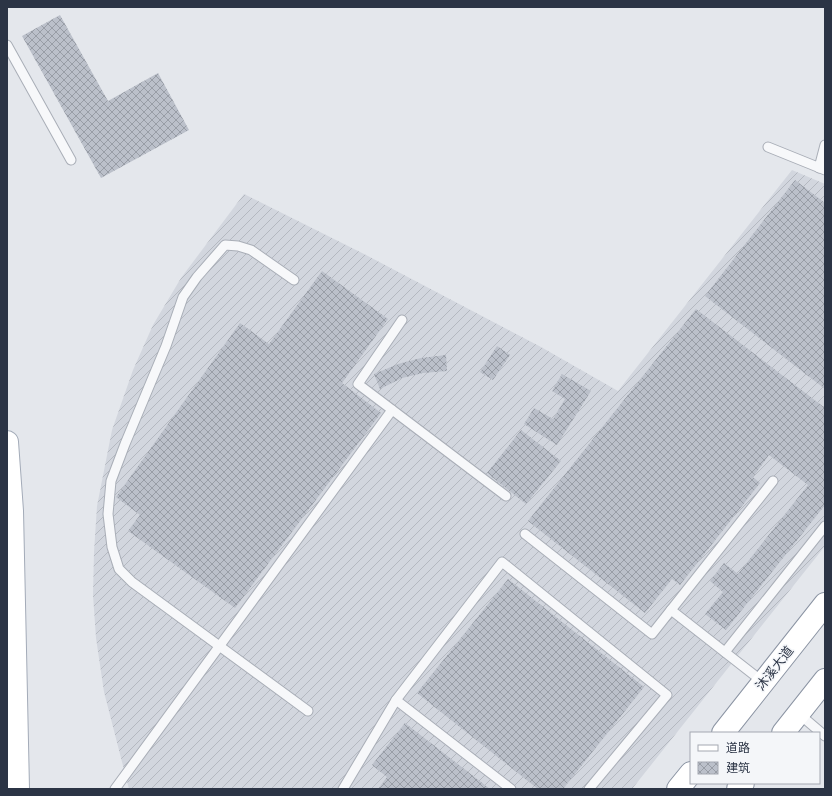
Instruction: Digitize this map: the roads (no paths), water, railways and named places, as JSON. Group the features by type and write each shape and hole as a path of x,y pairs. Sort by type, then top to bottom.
{"main road":[{"path":"7,442 12,511 18,789"},
{"name":"沐溪大道","path":"724,732 825,604"},
{"path":"783,732 825,680"},
{"path":"678,789 690,774"}],"lane":[{"path":"7,46 71,160"},
{"path":"768,146 822,169 825,145"},
{"path":"294,280 251,250 238,246 226,245 197,276 183,298 166,346 111,481 108,514 112,547 119,570 132,582 308,711"},
{"path":"402,320 358,384 506,496"},
{"path":"115,789 392,410"},
{"path":"525,534 652,634 773,481"},
{"path":"725,652 825,526"},
{"path":"343,789 396,700 502,562 667,694 589,789"},
{"path":"671,610 763,682"},
{"path":"396,700 511,789"},
{"path":"798,714 825,736"}]}
